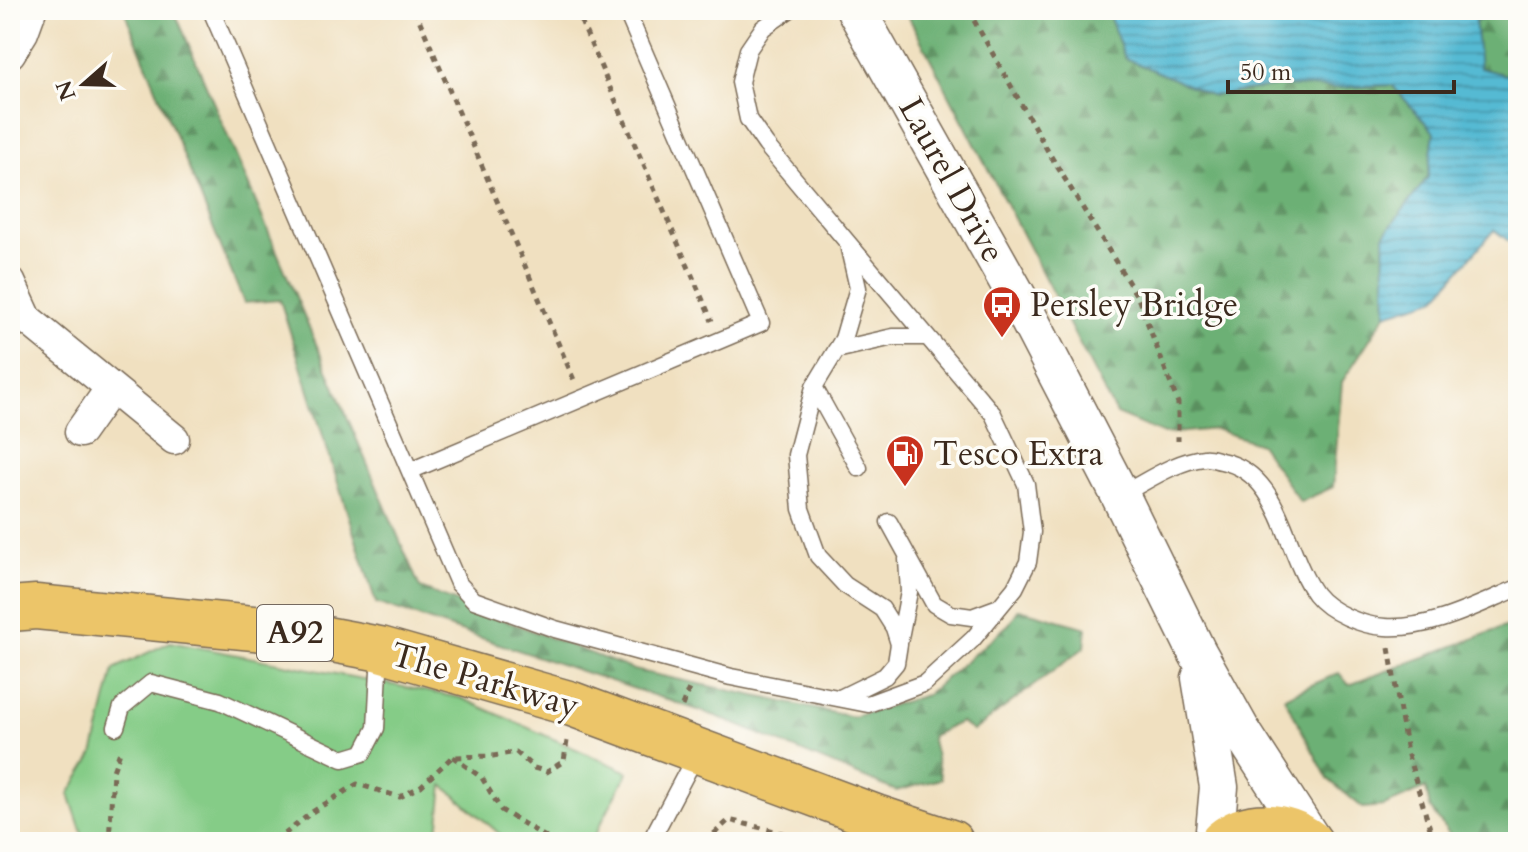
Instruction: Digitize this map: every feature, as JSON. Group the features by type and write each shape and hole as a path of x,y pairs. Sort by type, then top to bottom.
{"main road":[{"name":"The Parkway","path":"10,609 36,607 284,631 380,649 572,704 951,841"},
{"path":"1222,842 1245,829 1264,826 1282,828 1312,842"}],"street":[{"path":"10,53 23,32 31,10"},
{"name":"Laurel Drive","path":"856,10 1020,302 1197,652 1240,729 1312,842"},
{"path":"10,282 27,319 174,439"},
{"path":"80,432 111,388"},
{"name":"Laurel Drive","path":"1197,652 1219,787 1214,842"}],"lane":[{"path":"211,10 458,583 474,600 555,629 697,669 868,704 925,683 973,639 1015,588 1028,562 1032,532 1026,484 993,414 766,145 748,119 740,82 748,50 763,28 789,10"},
{"path":"410,471 761,323 626,10"},
{"path":"848,243 858,288 843,339 814,387 796,455 801,509 818,556 845,585 882,609 894,628 899,644"},
{"path":"836,350 893,337 927,337"},
{"path":"814,387 859,468"},
{"path":"1120,495 1177,466 1205,457 1233,463 1258,479 1272,501 1299,567 1317,597 1348,618 1385,627 1433,622 1518,588"},
{"path":"889,522 934,604 951,614 972,617 1001,606"},
{"path":"840,698 885,676 896,663 909,592 907,554"},
{"path":"116,727 122,707 151,683 220,701 343,759 363,753 376,728 380,649"},
{"path":"650,842 698,752"}],"path":[{"path":"415,10 582,398"},
{"path":"576,10 721,340"},
{"path":"968,10 1049,153 1138,298 1178,403 1177,466"},
{"path":"1385,627 1407,752 1434,842"},
{"path":"275,842 312,812 357,784 400,797 421,786 452,757 516,752 534,768 547,772 564,761 572,704"},
{"path":"109,842 113,771 121,751 116,727"},
{"path":"452,757 482,778 501,810 554,842"},
{"path":"705,842 729,820 820,842"}],"green space":[{"path":"124,10 174,10 420,588 634,670 853,717 926,695 1009,624 1019,609 1087,628 1085,647 973,731 960,722 931,736 941,779 896,791 716,716 376,603 280,300 244,303"},
{"path":"905,10 1107,10 1125,58 1213,96 1277,85 1336,88 1392,85 1434,132 1428,177 1384,235 1386,314 1342,382 1333,487 1300,502 1260,444 1215,429 1164,434 1116,414"},
{"path":"1518,11 1518,78 1480,68 1475,20"},
{"path":"1518,622 1518,688 1513,710 1518,731 1518,842 1455,842 1430,808 1426,788 1384,806 1363,808 1328,779 1284,697 1339,673 1349,685"},
{"path":"170,642 461,698 628,772 591,842 509,842 443,785 437,842 85,842 69,794 93,755 114,669"}],"water":[{"path":"1107,10 1518,10 1475,20 1480,68 1518,78 1518,248 1494,230 1435,299 1386,314 1384,235 1428,177 1434,132 1392,85 1336,88 1277,86 1213,96 1125,58"}],"place":[{"name":"Persley Bridge","path":"1002,339"},
{"name":"Tesco Extra","path":"905,488"}]}
